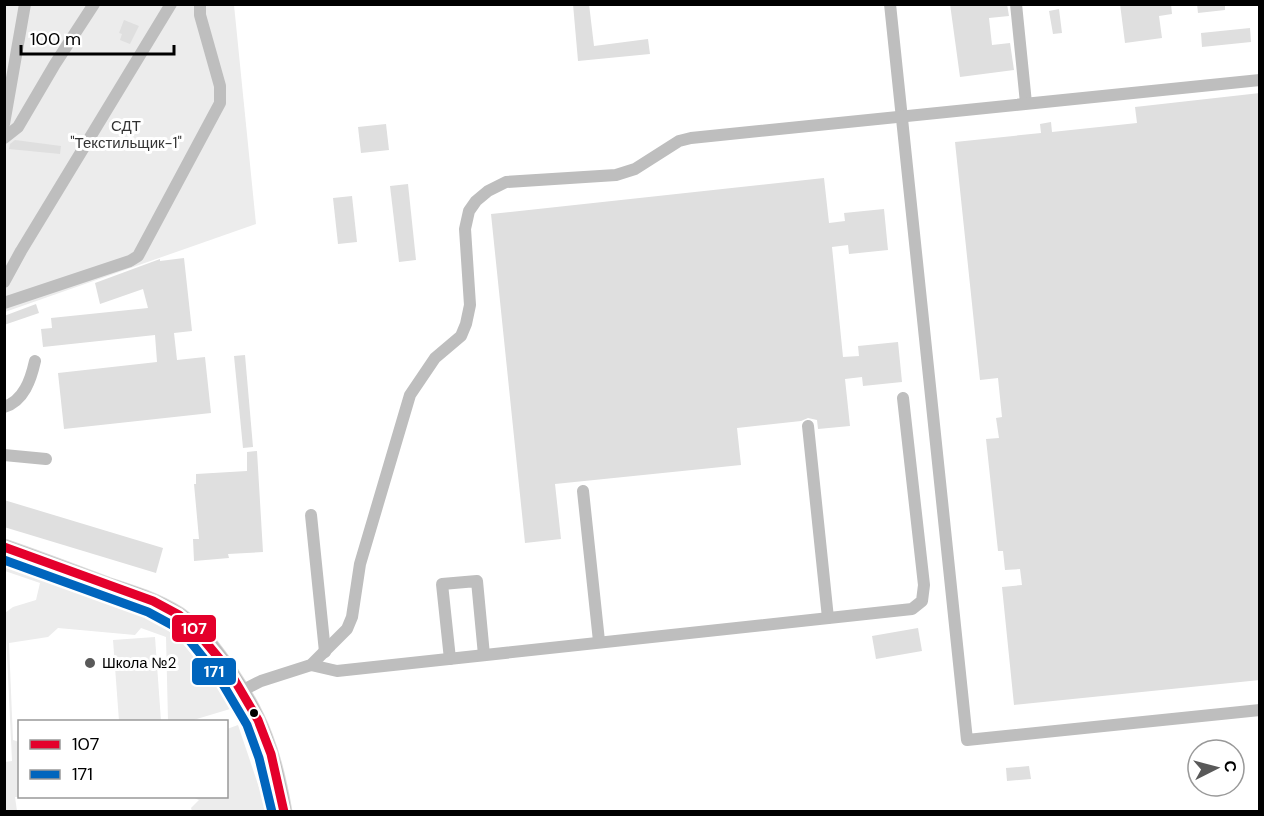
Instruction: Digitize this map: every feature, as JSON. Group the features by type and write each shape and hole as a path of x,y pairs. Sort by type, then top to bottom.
{"main road":[{"path":"4,547 151,600 178,615 196,629 216,651 243,690 260,721 270,748 284,812"}],"lane":[{"path":"4,124 25,4"},
{"path":"4,138 18,127 94,4"},
{"path":"4,282 171,4"},
{"path":"4,303 130,261 138,256 220,103 220,86 200,15 200,4"},
{"path":"890,4 967,740 1260,710"},
{"path":"1016,4 1026,103"},
{"path":"243,690 261,681 311,665 341,636 352,617 360,564 410,395 435,358 461,336 466,324 470,305 465,229 469,212 476,201 488,191 506,182 522,179 616,175 635,169 679,141 1260,80"},
{"path":"4,407 16,401 30,382 35,361"},
{"path":"311,665 337,671 912,609 922,601 924,585 903,398"},
{"path":"808,426 828,618"},
{"path":"4,455 46,459"},
{"path":"583,491 599,641"},
{"path":"311,515 325,652"},
{"path":"450,659 442,584 477,581 484,655"}],"green space":[{"name":"СДТ \"Текстильщик-1\"","path":"4,5 234,5 256,224 5,312"},
{"path":"4,560 158,617 209,663 230,709 193,720 168,720 166,637 141,628 135,635 58,628 48,637 9,643 13,740 18,742 18,797 15,797 17,811 5,811 5,762 12,761 5,613 13,607 36,600 40,583 5,571"},
{"path":"155,637 161,720 119,720 113,640"},
{"path":"238,725 267,811 192,811 191,808 199,800 194,798 228,798 228,729"}],"building":[{"path":"573,4 589,4 594,46 648,39 650,54 578,61"},
{"path":"950,4 1007,4 1009,16 989,18 992,45 1010,43 1014,70 960,77"},
{"path":"1120,4 1171,4 1172,14 1159,16 1162,38 1125,43"},
{"path":"1197,4 1225,4 1225,10 1198,13"},
{"path":"1059,9 1062,33 1053,34 1049,11"},
{"path":"124,20 139,26 130,44 120,40 122,34 119,33"},
{"path":"1250,28 1251,42 1202,47 1201,33"},
{"path":"1260,93 1260,680 1014,705 1002,587 1022,585 1020,569 1005,570 1003,551 998,551 986,439 999,438 996,418 1002,417 998,378 980,380 955,142 1041,133 1040,124 1051,122 1052,132 1137,123 1135,107"},
{"path":"386,124 389,150 361,153 358,127"},
{"path":"15,140 61,146 60,154 9,149 10,144"},
{"path":"824,178 829,223 845,221 844,213 884,209 888,250 849,254 848,245 832,247 843,357 859,356 858,346 898,342 902,382 863,386 862,377 845,379 850,426 818,429 817,420 808,418 801,421 737,428 741,465 555,484 561,539 525,543 491,214"},
{"path":"408,184 416,260 399,262 390,186"},
{"path":"352,196 357,242 338,244 333,198"},
{"path":"184,258 192,331 174,333 177,360 205,357 211,413 64,429 58,373 157,362 155,335 43,347 41,329 52,328 51,318 148,308 143,289 100,304 95,283 160,259 160,261"},
{"path":"36,304 39,313 4,325 4,316"},
{"path":"245,355 253,447 243,448 234,356"},
{"path":"257,451 263,552 228,554 229,558 194,561 193,539 199,539 194,484 196,484 196,474 247,471 247,452"},
{"path":"4,500 163,548 156,573 4,527"},
{"path":"918,628 922,651 876,659 872,636"},
{"path":"1029,766 1031,779 1007,781 1006,768"}],"transit line":[{"name":"107","path":"4,547 153,601 179,615 193,627 228,669 258,720 271,754 284,812"},
{"name":"171","path":"4,560 148,612 185,635 218,676 247,725 259,758 272,812"}],"place":[{"name":"Школа №2","path":"90,663"}]}
